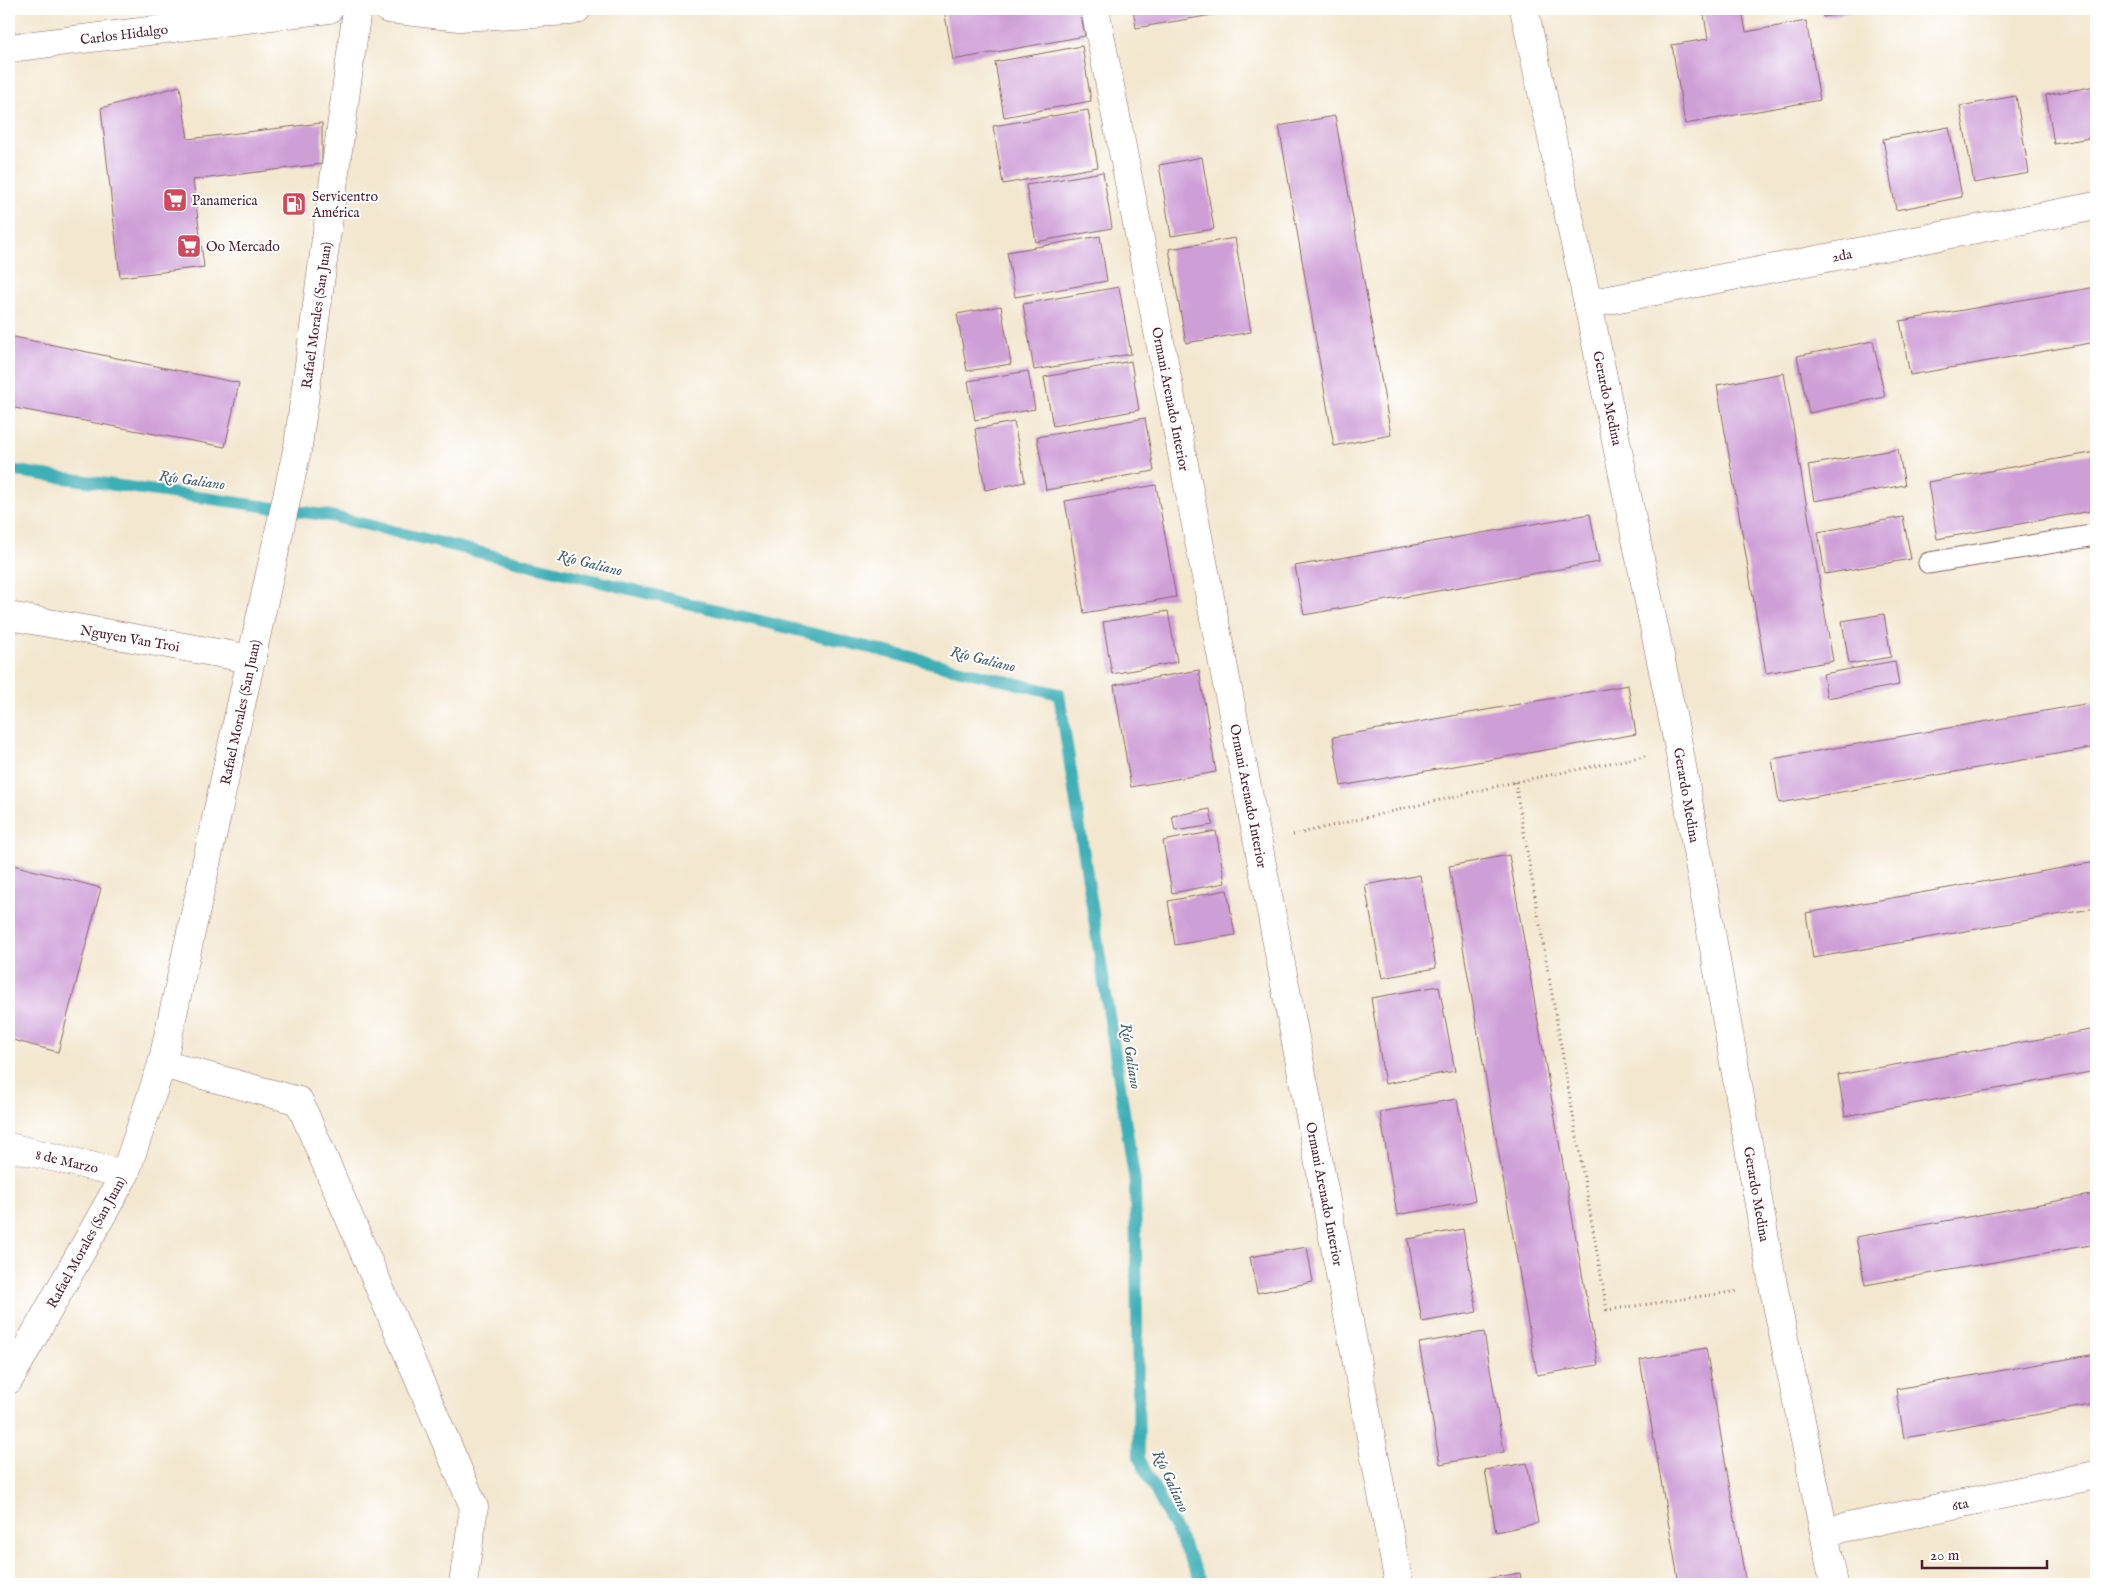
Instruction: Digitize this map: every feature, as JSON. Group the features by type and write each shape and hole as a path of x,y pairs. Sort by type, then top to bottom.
{"street":[{"name":"Carlos Hidalgo","path":"9,48 329,9"},
{"name":"Rafael Morales (San Juan)","path":"9,1380 125,1174 162,1064 298,446 357,9"},
{"path":"388,9 459,17 571,11 577,9"},
{"name":"Ormani Arenado Interior","path":"1095,9 1258,843 1399,1584"},
{"name":"Gerardo Medina","path":"1524,9 1588,304 1679,749 1773,1285 1834,1584"},
{"name":"2da","path":"1588,304 2096,206"},
{"name":"Nguyen Van Troi","path":"9,616 252,659"},
{"path":"162,1064 299,1101 474,1507 463,1584"},
{"name":"8 de Marzo","path":"9,1147 125,1174"},
{"name":"6ta","path":"1824,1532 2096,1476"}],"lane":[{"path":"1929,564 2096,535"}],"path":[{"path":"1258,843 1515,782 1679,749"},
{"path":"1515,782 1607,1310 1773,1285"}],"building":[{"path":"944,9 1080,9 1085,36 953,60"},
{"path":"1133,9 1241,9 1241,10 1136,28"},
{"path":"1703,9 1742,9 1746,32 1806,21 1820,100 1685,124 1672,45 1708,39"},
{"path":"1822,9 1861,9 1861,10 1823,17"},
{"path":"1082,46 1091,101 1004,117 995,62"},
{"path":"180,86 188,139 322,123 322,164 193,180 204,267 120,277 101,108"},
{"path":"2096,86 2096,137 2054,144 2046,95"},
{"path":"2016,96 2029,173 1974,183 1960,106"},
{"path":"1088,110 1098,167 1003,184 993,126"},
{"path":"1335,116 1391,435 1334,446 1279,126"},
{"path":"1949,127 1962,197 1896,210 1883,139"},
{"path":"1202,157 1214,229 1171,236 1159,165"},
{"path":"1103,172 1112,228 1036,242 1026,185"},
{"path":"1100,236 1107,281 1015,297 1007,252"},
{"path":"1235,238 1251,332 1186,343 1169,249"},
{"path":"1119,287 1131,354 1034,370 1023,304"},
{"path":"2096,287 2096,342 1910,375 1900,321"},
{"path":"1001,306 1011,364 967,371 957,314"},
{"path":"9,336 239,383 225,447 9,407"},
{"path":"1873,341 1885,397 1809,413 1797,356"},
{"path":"1131,361 1139,410 1053,426 1044,377"},
{"path":"1028,371 1035,409 975,420 968,381"},
{"path":"1784,373 1833,661 1766,673 1717,385"},
{"path":"1145,418 1154,471 1046,490 1037,437"},
{"path":"1014,422 1025,482 985,490 975,429"},
{"path":"1898,449 1905,485 1814,501 1808,465"},
{"path":"2096,452 2096,510 1937,539 1928,482"},
{"path":"1156,485 1176,597 1084,613 1065,501"},
{"path":"1590,514 1599,562 1304,615 1295,566"},
{"path":"1903,517 1911,559 1825,574 1818,532"},
{"path":"1168,611 1177,662 1112,674 1103,622"},
{"path":"1884,614 1891,657 1849,664 1842,621"},
{"path":"1895,661 1899,685 1827,698 1823,674"},
{"path":"1199,670 1216,772 1131,787 1114,685"},
{"path":"1628,685 1636,734 1341,786 1333,737"},
{"path":"2096,702 2096,747 1779,803 1772,759"},
{"path":"1210,809 1213,825 1175,831 1172,816"},
{"path":"1216,831 1225,883 1172,893 1163,841"},
{"path":"1509,855 1598,1365 1537,1375 1449,866"},
{"path":"2096,862 2096,908 1813,958 1806,913"},
{"path":"9,864 101,888 58,1052 9,1039"},
{"path":"1420,875 1436,968 1382,978 1365,885"},
{"path":"1227,890 1235,935 1175,945 1168,901"},
{"path":"1439,986 1455,1071 1385,1084 1371,998"},
{"path":"2096,1029 2096,1071 1845,1116 1838,1075"},
{"path":"1457,1099 1475,1201 1397,1215 1380,1112"},
{"path":"2096,1194 2096,1244 1865,1285 1856,1237"},
{"path":"1463,1229 1477,1312 1422,1322 1408,1239"},
{"path":"1307,1247 1313,1282 1257,1293 1250,1257"},
{"path":"1484,1332 1504,1452 1440,1464 1419,1343"},
{"path":"1706,1348 1746,1584 1679,1584 1640,1360"},
{"path":"2096,1354 2096,1404 1904,1438 1896,1389"},
{"path":"1527,1463 1538,1523 1496,1532 1485,1470"},
{"path":"1520,1573 1522,1584 1461,1584 1461,1583"}],"waterway":[{"name":"Río Galiano","path":"9,470 331,516 1059,694 1135,1182 1139,1458 1203,1584"}],"place":[{"name":"Panamerica","path":"175,200"},
{"name":"Servicentro América","path":"294,204"},
{"name":"Oo Mercado","path":"189,246"}]}
